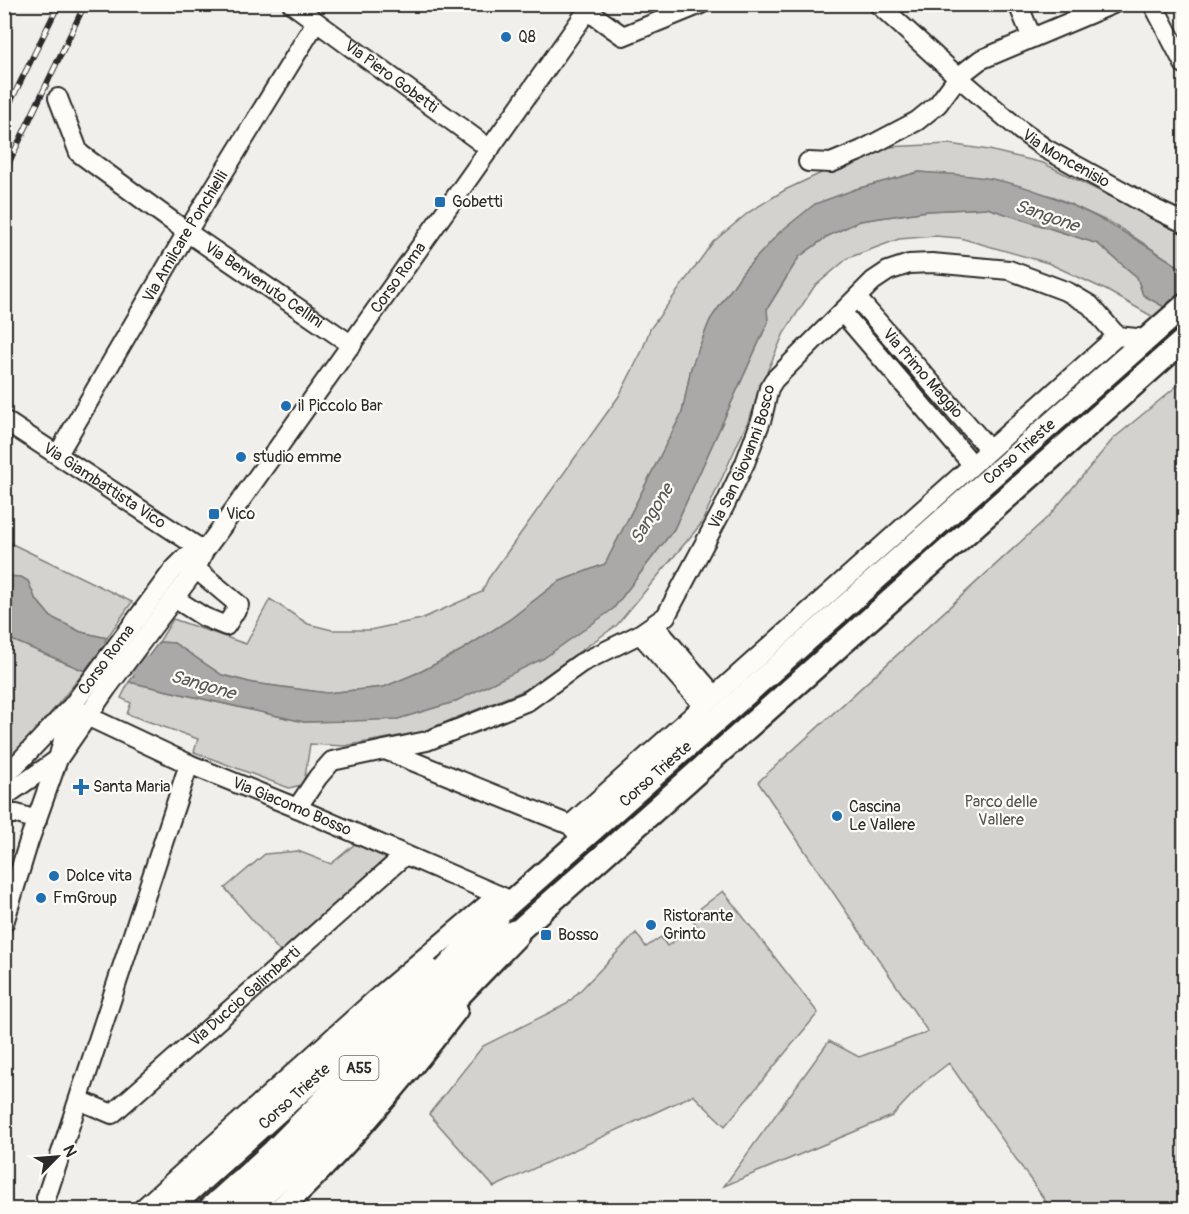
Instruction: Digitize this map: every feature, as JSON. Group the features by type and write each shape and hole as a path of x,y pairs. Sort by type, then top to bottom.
{"highway":[{"name":"A55","path":"212,1209 275,1153 388,1038 505,912"},
{"name":"A55","path":"242,1209 289,1168 505,912"}],"main road":[{"name":"Corso Trieste","path":"279,1209 307,1184 413,1066 505,912 576,832 1185,306"},
{"name":"Corso Trieste","path":"168,1209 505,912 1180,344"}],"street":[{"name":"Via Piero Gobetti","path":"292,4 490,149"},
{"path":"590,8 624,36 701,4"},
{"name":"Via Moncenisio","path":"878,4 958,77 1046,149 1185,223"},
{"path":"1018,4 1032,38"},
{"path":"808,162 831,163 862,150 917,121 938,104 958,77 980,60 1113,4"},
{"path":"1153,4 1185,64"},
{"name":"Corso Roma","path":"4,923 58,759 72,706 148,633 196,569 204,551 590,8"},
{"name":"Via Amilcare Ponchielli","path":"58,454 187,232 316,22"},
{"name":"Via Benvenuto Cellini","path":"58,98 79,153 187,232 352,345"},
{"name":"Via San Giovanni Bosco","path":"297,808 332,761 427,741 528,701 581,663 647,629 666,616 725,505 762,418 769,388 774,380 873,281 888,271 909,264 932,263 1009,270 1068,292 1090,305 1117,336"},
{"name":"Via Primo Maggio","path":"857,298 989,449"},
{"name":"Via Primo Maggio","path":"842,312 972,464"},
{"path":"1117,336 1152,334"},
{"name":"Corso Trieste","path":"576,832 709,700 1117,336"},
{"name":"Via Giambattista Vico","path":"4,420 204,551"},
{"name":"Corso Roma","path":"101,677 141,610 185,558 204,551"},
{"path":"174,598 204,617 226,626 239,605 196,569"},
{"path":"647,629 709,700"},
{"path":"89,717 84,704 101,677"},
{"path":"4,778 72,706"},
{"name":"Via Giacomo Bosso","path":"72,706 89,717 189,764 405,855 505,912"},
{"name":"Corso Roma","path":"58,759 89,717"},
{"path":"385,750 576,832"},
{"path":"4,797 58,759"},
{"path":"46,1198 189,764"},
{"path":"4,814 17,814 37,820"},
{"name":"Via Duccio Galimberti","path":"79,1100 112,1114 405,855"},
{"path":"141,1209 372,1002 505,912"}],"green space":[{"path":"949,144 989,150 1043,163 1184,233 1184,270 1117,226 1055,197 991,179 919,172 856,189 780,232 743,272 710,320 691,368 682,413 605,564 558,582 509,620 462,650 422,671 384,687 327,693 253,683 222,675 174,643 159,642 173,619 246,644 270,599 308,624 332,630 370,630 421,619 482,592 488,579 619,396 642,351 650,329 713,242 749,212 785,190 834,167 886,147"},
{"path":"987,208 1098,244 1137,277 1143,295 1166,308 1155,318 1106,290 1048,263 960,238 935,236 899,239 848,258 814,287 784,333 753,410 701,524 617,625 525,690 421,732 344,746 310,744 305,777 301,785 289,788 194,752 198,739 127,714 131,703 121,698 129,682 304,722 397,719 454,702 613,609 674,529 768,322 767,309 799,257 828,236 860,221 927,211"},
{"name":"Parco delle Vallere","path":"1184,380 1184,1209 1051,1209 949,1063 923,1083 892,1116 724,1186 829,1041 859,1057 928,1032 758,782 1050,515 1113,439"},
{"path":"4,540 132,602 107,638 81,632 51,617 35,598 28,581 21,577 5,576"},
{"path":"5,637 85,671 5,764"},
{"path":"355,844 386,858 281,953 225,888 265,854 298,851 331,864"},
{"path":"723,891 818,1013 725,1126 693,1095 494,1187 429,1114 483,1046 567,1004 636,933 646,947 661,937 667,946 697,926 690,916"}],"water":[{"path":"919,172 992,179 1018,185 1069,204 1139,241 1184,270 1184,292 1166,308 1143,295 1137,277 1098,244 987,208 927,211 860,221 828,236 799,257 767,309 768,322 674,529 613,609 544,658 454,702 398,719 304,722 129,682 159,642 174,643 222,675 253,683 327,693 384,687 422,671 462,650 509,620 558,582 605,564 682,413 691,368 710,320 743,272 780,232 815,204 856,189"},
{"path":"5,576 21,577 28,581 35,598 51,617 81,632 107,638 85,671 5,637"}],"waterway":[{"name":"Sangone","path":"69,642 169,675"}],"railway":[{"path":"4,115 59,4"},
{"path":"4,173 85,4"}],"place":[{"name":"Q8","path":"506,37"},
{"name":"Gobetti","path":"440,202"},
{"name":"il Piccolo Bar","path":"286,406"},
{"name":"studio emme","path":"241,457"},
{"name":"Vico","path":"214,514"},
{"name":"Santa Maria","path":"81,787"},
{"name":"Cascina Le Vallere","path":"837,816"},
{"name":"Dolce vita","path":"54,876"},
{"name":"FmGroup","path":"41,898"},
{"name":"Ristorante Grinto","path":"651,925"},
{"name":"Bosso","path":"546,935"}]}
